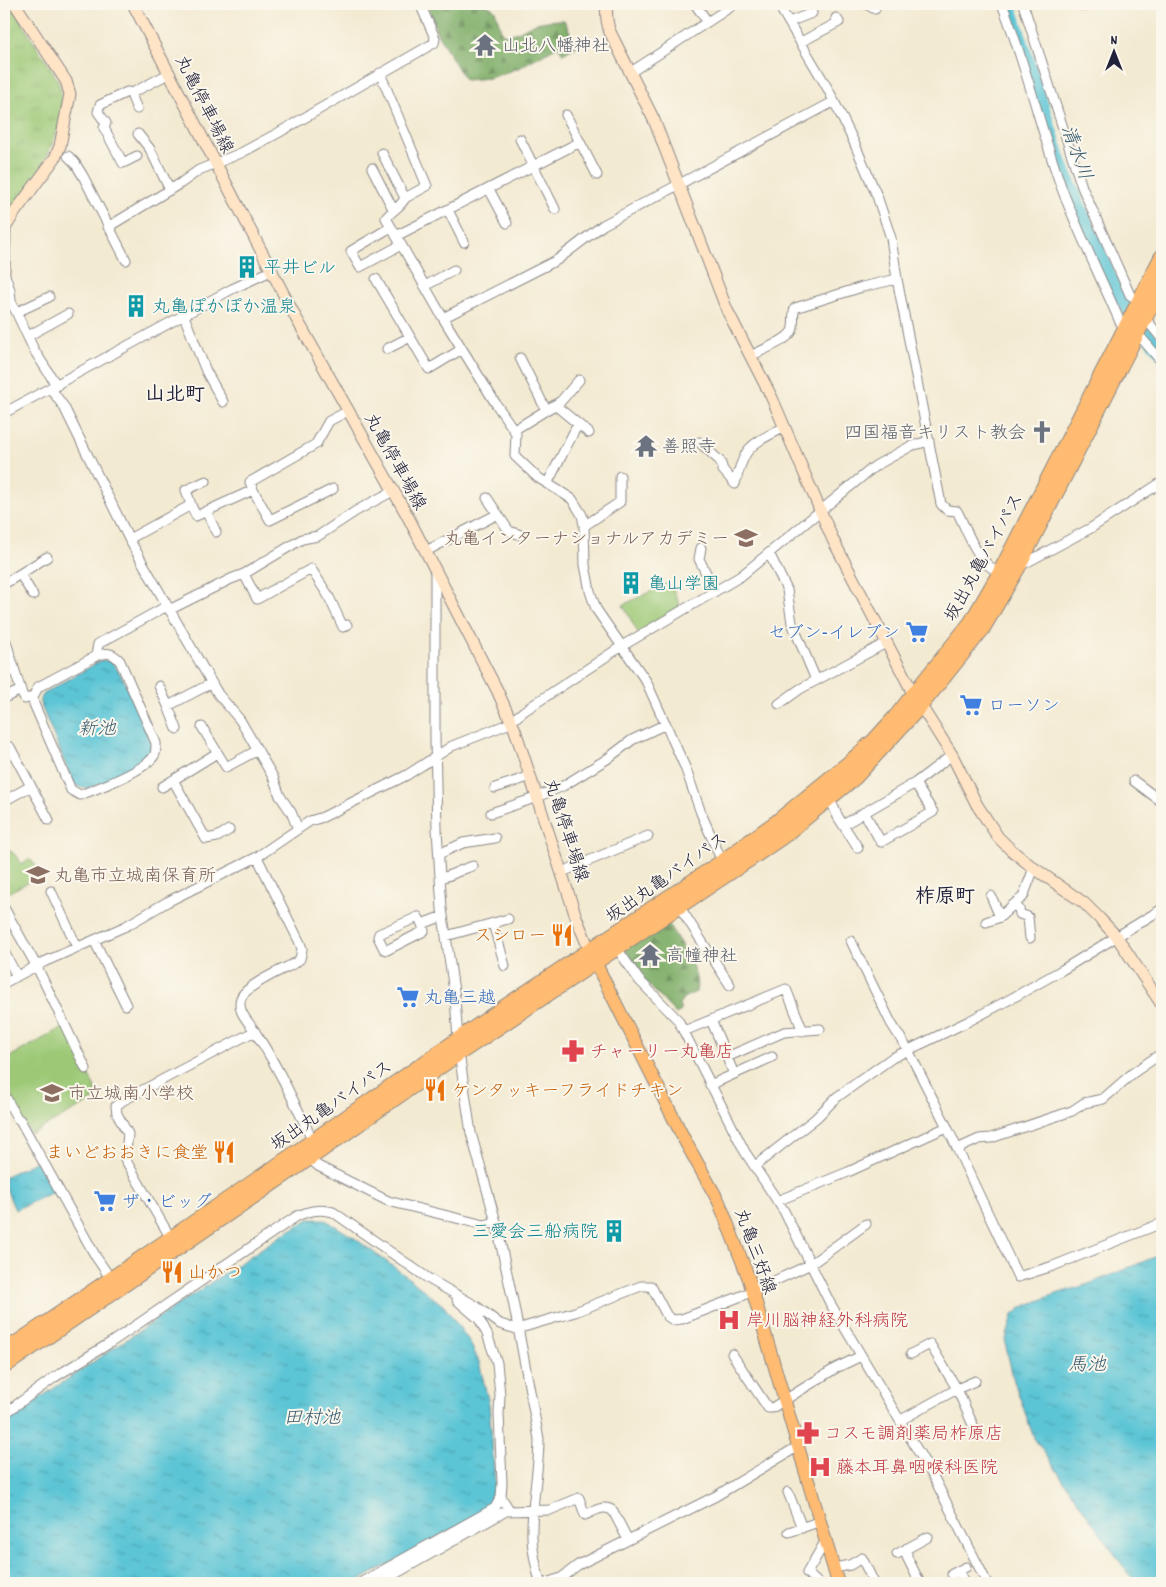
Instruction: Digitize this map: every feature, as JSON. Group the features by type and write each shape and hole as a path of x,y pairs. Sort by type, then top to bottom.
{"highway":[{"name":"坂出丸亀バイパス","path":"592,957 616,947 679,906 725,868 875,740 917,700 982,629 1018,567 1131,330 1139,300 1162,257"},
{"name":"坂出丸亀バイパス","path":"4,1366 313,1141 725,868 782,836 855,778 917,700 970,623 1000,573 1131,330 1145,318 1162,284"},
{"name":"坂出丸亀バイパス","path":"5,1347 111,1279 174,1243 309,1158 458,1046"}],"main road":[{"name":"丸亀三好線","path":"592,957 685,1142 719,1202 753,1291 838,1583"}],"street":[{"path":"15,4 66,81 70,94 62,139 55,158 14,212 5,228 4,272 10,290 11,301 129,539 218,694 240,720 258,750 273,777 280,796 292,812 298,828"},
{"name":"丸亀停車場線","path":"133,4 273,270 295,316 435,569 511,720 592,957"},
{"path":"108,227 170,190 199,170 216,164 278,133 434,43 435,38 420,4"},
{"path":"606,4 609,30 654,120 716,284 772,398 820,512 917,700 952,755 988,822 1010,849 1084,903 1117,937 1162,1005"},
{"path":"696,4 707,21"},
{"path":"631,72 735,4"},
{"path":"778,4 828,89 853,140 877,196 891,238 897,279 941,504 947,510 957,511 968,537 993,570 1000,573"},
{"path":"866,4 875,8"},
{"path":"1002,4 1063,191 1120,322 1131,330 1162,362"},
{"path":"1023,4 1082,187 1130,294 1139,300"},
{"path":"1084,6 1094,4"},
{"path":"789,22 812,14"},
{"path":"801,42 839,22 836,18"},
{"path":"137,156 122,163 104,128 106,123 98,112 100,105 127,92 132,93 170,73"},
{"path":"380,73 428,186 405,198 403,204 394,209 386,218 443,318 516,433 515,456 536,477 572,499 582,515 585,565 590,592 596,609 646,681 685,767 701,813 725,868"},
{"path":"132,93 138,109"},
{"path":"443,318 554,261 603,225 678,183 734,156 833,102"},
{"path":"566,115 597,175"},
{"path":"138,134 150,149 170,190"},
{"path":"520,139 555,209"},
{"path":"396,236 580,142"},
{"path":"382,153 405,198"},
{"path":"68,156 83,176 126,260"},
{"path":"372,168 394,209"},
{"path":"489,189 507,223"},
{"path":"448,210 464,242"},
{"path":"391,228 351,251 360,267 401,245"},
{"path":"4,413 232,289 273,270"},
{"path":"425,286 454,270"},
{"path":"376,279 429,369 462,349"},
{"path":"750,356 788,336 792,330 792,314 795,308 862,287 897,279"},
{"path":"17,312 49,297"},
{"path":"28,336 56,317 68,314"},
{"path":"184,316 206,371 223,402"},
{"path":"1145,318 1162,339"},
{"path":"387,348 410,337"},
{"path":"520,358 546,410"},
{"path":"514,430 561,401 579,380"},
{"path":"555,404 589,434"},
{"path":"333,489 270,520 250,482 316,444 329,422 348,411"},
{"path":"547,484 578,424"},
{"path":"700,442 720,461 723,470 735,484 744,455 751,446 784,428"},
{"path":"4,983 77,947 126,926 166,902 257,857 298,828 407,775 452,746 508,724 511,720 622,646 741,576 875,466 911,446 929,441"},
{"path":"584,526 620,502 620,476"},
{"path":"206,481 186,490 196,516 253,490"},
{"path":"1018,567 1091,528 1162,482"},
{"path":"96,656 98,644 168,608 244,574 302,539 318,536 356,511 393,492"},
{"path":"487,498 509,531 522,535"},
{"path":"129,539 191,505"},
{"path":"206,511 216,532"},
{"path":"426,552 498,514"},
{"path":"701,548 699,559 715,591"},
{"path":"769,553 787,590 792,624 816,680"},
{"path":"4,584 47,557"},
{"path":"244,574 257,599 311,569 328,595 343,627 347,625"},
{"path":"435,569 435,758 438,854 443,916 455,998 458,1046 471,1133 496,1222 539,1439 539,1459 533,1511 533,1548 540,1583"},
{"path":"20,574 33,594"},
{"path":"4,635 22,694 26,698 33,697"},
{"path":"778,704 800,689 886,643"},
{"path":"106,652 114,654 120,660 156,743 155,753 151,760 118,780 80,796 71,790 34,704 33,697 38,687 96,656 106,652"},
{"path":"168,706 212,683"},
{"path":"159,686 176,729"},
{"path":"4,698 21,690"},
{"path":"490,813 563,786 607,760 632,740 666,724"},
{"path":"202,727 226,767 258,750"},
{"path":"4,747 10,747 49,820"},
{"path":"162,787 217,752"},
{"path":"843,825 915,783 952,755"},
{"path":"495,788 531,776"},
{"path":"173,780 206,840 217,837 228,830"},
{"path":"1134,781 1162,802"},
{"path":"864,812 881,842 933,812 915,783"},
{"path":"4,801 31,786"},
{"path":"830,799 843,825 858,848"},
{"path":"562,872 648,836"},
{"path":"438,854 462,843 495,838"},
{"path":"257,857 302,949 300,959 295,963 248,988 240,999 239,1005 242,1014 280,1073 313,1141"},
{"path":"440,878 450,876 464,868 473,866"},
{"path":"986,922 1000,917 1023,898 1034,868"},
{"path":"50,891 77,947"},
{"path":"991,896 1000,917"},
{"path":"1014,904 1019,909 1020,914 1028,917 1030,938"},
{"path":"679,906 730,985"},
{"path":"4,908 37,967 86,1069"},
{"path":"755,1166 816,1118 837,1097 892,1058 1000,1004 1162,909"},
{"path":"422,924 443,916"},
{"path":"418,917 422,924 424,931 387,950 384,949 378,937 379,934 418,917"},
{"path":"446,936 508,919"},
{"path":"493,923 505,966"},
{"path":"94,940 126,1005"},
{"path":"851,941 891,1024 908,1050 947,1127 1018,1277 1053,1266 1162,1223"},
{"path":"616,947 639,980 678,1020 745,1152 784,1211 830,1302 934,1478 987,1583"},
{"path":"4,952 17,976"},
{"path":"684,1031 786,990 803,1031"},
{"path":"711,1020 734,1074"},
{"path":"727,1057 784,1032 820,1030"},
{"path":"174,1243 125,1159 128,1134 117,1114 116,1106 122,1101 255,1032"},
{"path":"957,1149 979,1139 991,1138 1072,1111 1084,1103 1103,1099 1133,1073 1162,1053"},
{"path":"710,1085 772,1057"},
{"path":"4,1094 96,1257 111,1279"},
{"path":"777,1201 848,1172 947,1127"},
{"path":"309,1158 318,1166 388,1201 484,1224 496,1222"},
{"path":"4,1414 55,1377 110,1343 297,1216 305,1212 324,1210 333,1212 429,1279 479,1319 487,1334 497,1363 499,1378 502,1483 501,1497 495,1508 360,1583"},
{"path":"429,1279 476,1306 500,1324 517,1330 575,1312 641,1286 651,1286 667,1316 672,1320 682,1319 753,1291 811,1264 866,1224"},
{"path":"911,1354 930,1344 957,1389 974,1425"},
{"path":"732,1354 768,1408 772,1408 836,1368 861,1356"},
{"path":"901,1420 975,1381"},
{"path":"546,1583 561,1578 578,1565 716,1496 798,1447"},
{"path":"788,1492 802,1528"},
{"path":"501,1497 510,1511"},
{"path":"379,1583 506,1511 550,1510 579,1498 585,1515 604,1508 609,1508 613,1511 628,1540"},
{"path":"789,1532 821,1521"},
{"path":"897,1554 928,1536"},
{"path":"818,1583 807,1573 826,1540"},
{"path":"907,1548 907,1557 920,1583"},
{"path":"834,1568 850,1565 862,1558 871,1568 874,1583"},
{"path":"959,1571 965,1583"}],"green space":[{"path":"4,4 11,4 57,79 61,97 61,117 47,156 37,175 4,225"},
{"path":"427,4 485,4 495,10 502,34 507,35 536,23 564,20 577,46 563,54 558,46 518,68 490,78 465,80 437,33"},
{"path":"670,582 681,608 638,633 623,605"},
{"path":"4,846 18,857 21,864 30,859 43,874 4,895"},
{"path":"667,922 688,956 697,983 696,992 683,998 679,1005 681,1011 676,1014 643,979 623,951"},
{"path":"66,1026 99,1097 31,1134 4,1088 4,1060"}],"water":[{"name":"新池","path":"102,660 111,661 123,678 152,745 152,749 149,756 128,770 92,787 84,788 73,782 40,699 45,693"},
{"path":"39,1160 55,1191 15,1210 4,1184 4,1177"},
{"name":"田村池","path":"309,1219 324,1219 353,1237 402,1273 444,1306 469,1341 479,1362 489,1404 496,1495 494,1503 488,1509 355,1583 4,1583 4,1422 277,1238"},
{"name":"馬池","path":"1162,1254 1162,1583 1145,1583 1130,1576 1034,1438 1014,1381 1005,1343 1013,1315 1023,1307 1089,1284"}],"waterway":[{"name":"清水川","path":"1009,4 1062,167 1111,279 1127,308"},
{"name":"清水川","path":"1147,334 1162,353"}],"place":[{"name":"山北八幡神社","path":"485,45"},
{"name":"平井ビル","path":"247,267"},
{"name":"丸亀ぽかぽか温泉","path":"136,306"},
{"name":"四国福音キリスト教会","path":"1042,432"},
{"name":"善照寺","path":"646,446"},
{"name":"丸亀インターナショナルアカデミー","path":"746,538"},
{"name":"亀山学園","path":"631,583"},
{"name":"セブン-イレブン","path":"917,632"},
{"name":"ローソン","path":"971,705"},
{"name":"丸亀市立城南保育所","path":"38,875"},
{"name":"スシロー","path":"562,935"},
{"name":"高幢神社","path":"650,955"},
{"name":"丸亀三越","path":"408,997"},
{"name":"チャーリー丸亀店","path":"573,1051"},
{"name":"ケンタッキーフライドチキン","path":"435,1090"},
{"name":"市立城南小学校","path":"52,1093"},
{"name":"まいどおおきに食堂","path":"224,1152"},
{"name":"ザ・ビッグ","path":"105,1201"},
{"name":"三愛会三船病院","path":"614,1231"},
{"name":"山かつ","path":"172,1272"},
{"name":"岸川脳神経外科病院","path":"729,1320"},
{"name":"コスモ調剤薬局柞原店","path":"808,1433"},
{"name":"藤本耳鼻咽喉科医院","path":"820,1467"}],"district":[{"name":"山北町","path":"175,393"},
{"name":"柞原町","path":"945,895"}]}
